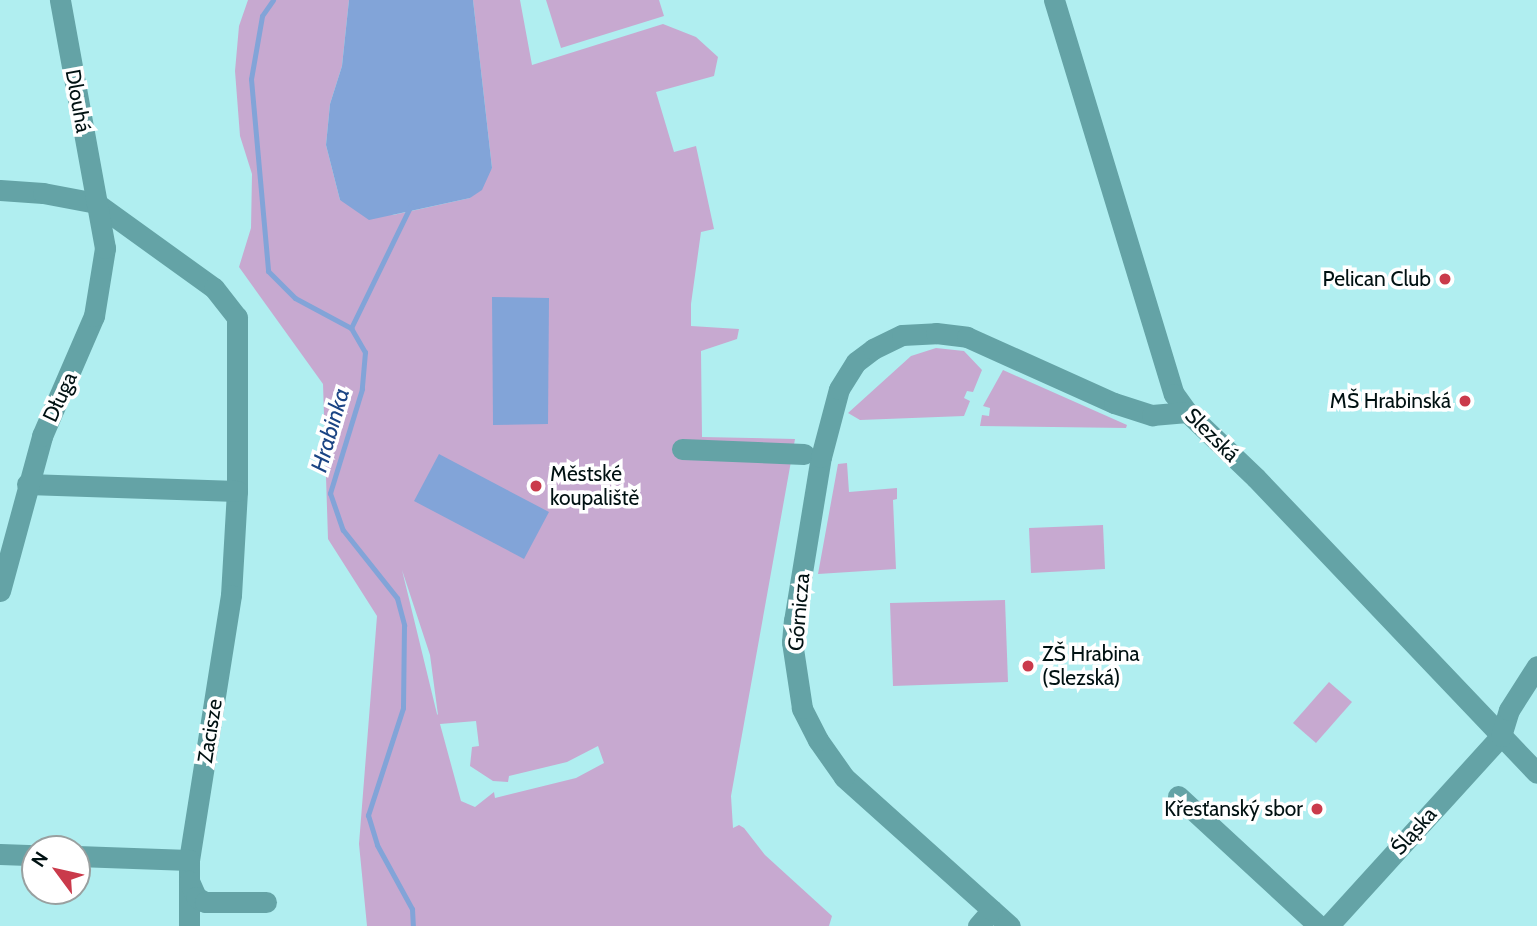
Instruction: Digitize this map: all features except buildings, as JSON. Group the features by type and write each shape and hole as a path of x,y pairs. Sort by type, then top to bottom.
{"street":[{"name":"Dlouhá","path":"60,0 96,203"},
{"name":"Slezská","path":"1054,0 1174,394 1187,412 1256,478 1537,773"},
{"path":"0,190 43,193 96,203"},
{"name":"Długa","path":"0,591 41,436 94,316 105,247 96,203"},
{"name":"Zacisze","path":"96,203 214,288 237,317 237,491 231,594 189,870 189,926"},
{"name":"Górnicza","path":"1010,926 844,777 818,740 802,708 792,642 827,427 839,389 856,362 873,349 902,335 936,333 967,337 1114,403 1152,415 1187,412"},
{"path":"682,449 804,454"},
{"path":"27,484 237,491"},
{"path":"1501,736 1509,710 1537,666"},
{"name":"Śląska","path":"1328,926 1501,736"},
{"path":"1178,796 1319,926"},
{"path":"0,854 21,855"},
{"path":"91,858 189,870 196,897 205,902 266,902"},
{"path":"978,926 992,910"}],"shaded area":[{"path":"248,0 349,0 342,66 330,104 326,145 340,200 393,215 470,198 492,168 473,0 520,0 532,65 663,24 696,37 718,57 714,76 656,92 674,152 696,146 714,229 701,232 691,304 691,326 739,329 737,339 701,351 702,437 795,439 731,796 733,828 739,825 744,828 765,855 832,916 829,926 367,926 359,844 377,616 328,539 323,384 239,267 251,228 252,174 240,136 235,71 239,26","holes":["402,570 430,655 438,715 437,714","476,721 479,746 472,747 470,766 493,781 508,782 509,776 567,762 598,746 604,763 576,778 495,798 494,792 475,807 461,801 440,724"]},
{"path":"546,0 659,0 664,16 561,48"},
{"path":"936,348 964,351 982,370 973,392 967,391 964,398 970,401 964,416 860,420 848,413 911,356"},
{"path":"1003,370 1127,425 1126,428 980,426 982,415 989,416 990,408 983,406"},
{"path":"847,463 849,492 897,488 897,499 893,500 896,569 818,574 838,464"},
{"path":"1103,525 1105,569 1031,573 1029,528"},
{"path":"1005,600 1008,682 893,686 890,603"},
{"path":"1329,682 1352,702 1316,743 1293,723"}],"water":[{"path":"349,0 473,0 492,168 482,190 470,198 369,220 340,200 326,145 330,104 342,66"},
{"path":"492,297 549,298 548,424 493,425"},
{"path":"439,454 549,512 524,559 414,501"}],"waterway":[{"name":"Hrabinka","path":"273,0 262,16 251,79 268,271 295,298 351,328 365,352 362,389 330,493 343,530 397,598 404,625 403,708 368,815 377,845 412,909 413,926"},
{"path":"351,328 411,205"}],"place":[{"name":"Pelican Club","path":"1445,279"},
{"name":"MŠ Hrabinská","path":"1465,401"},
{"name":"Městské koupaliště","path":"536,486"},
{"name":"ZŠ Hrabina (Slezská)","path":"1028,666"},
{"name":"Křesťanský sbor","path":"1317,809"}]}
